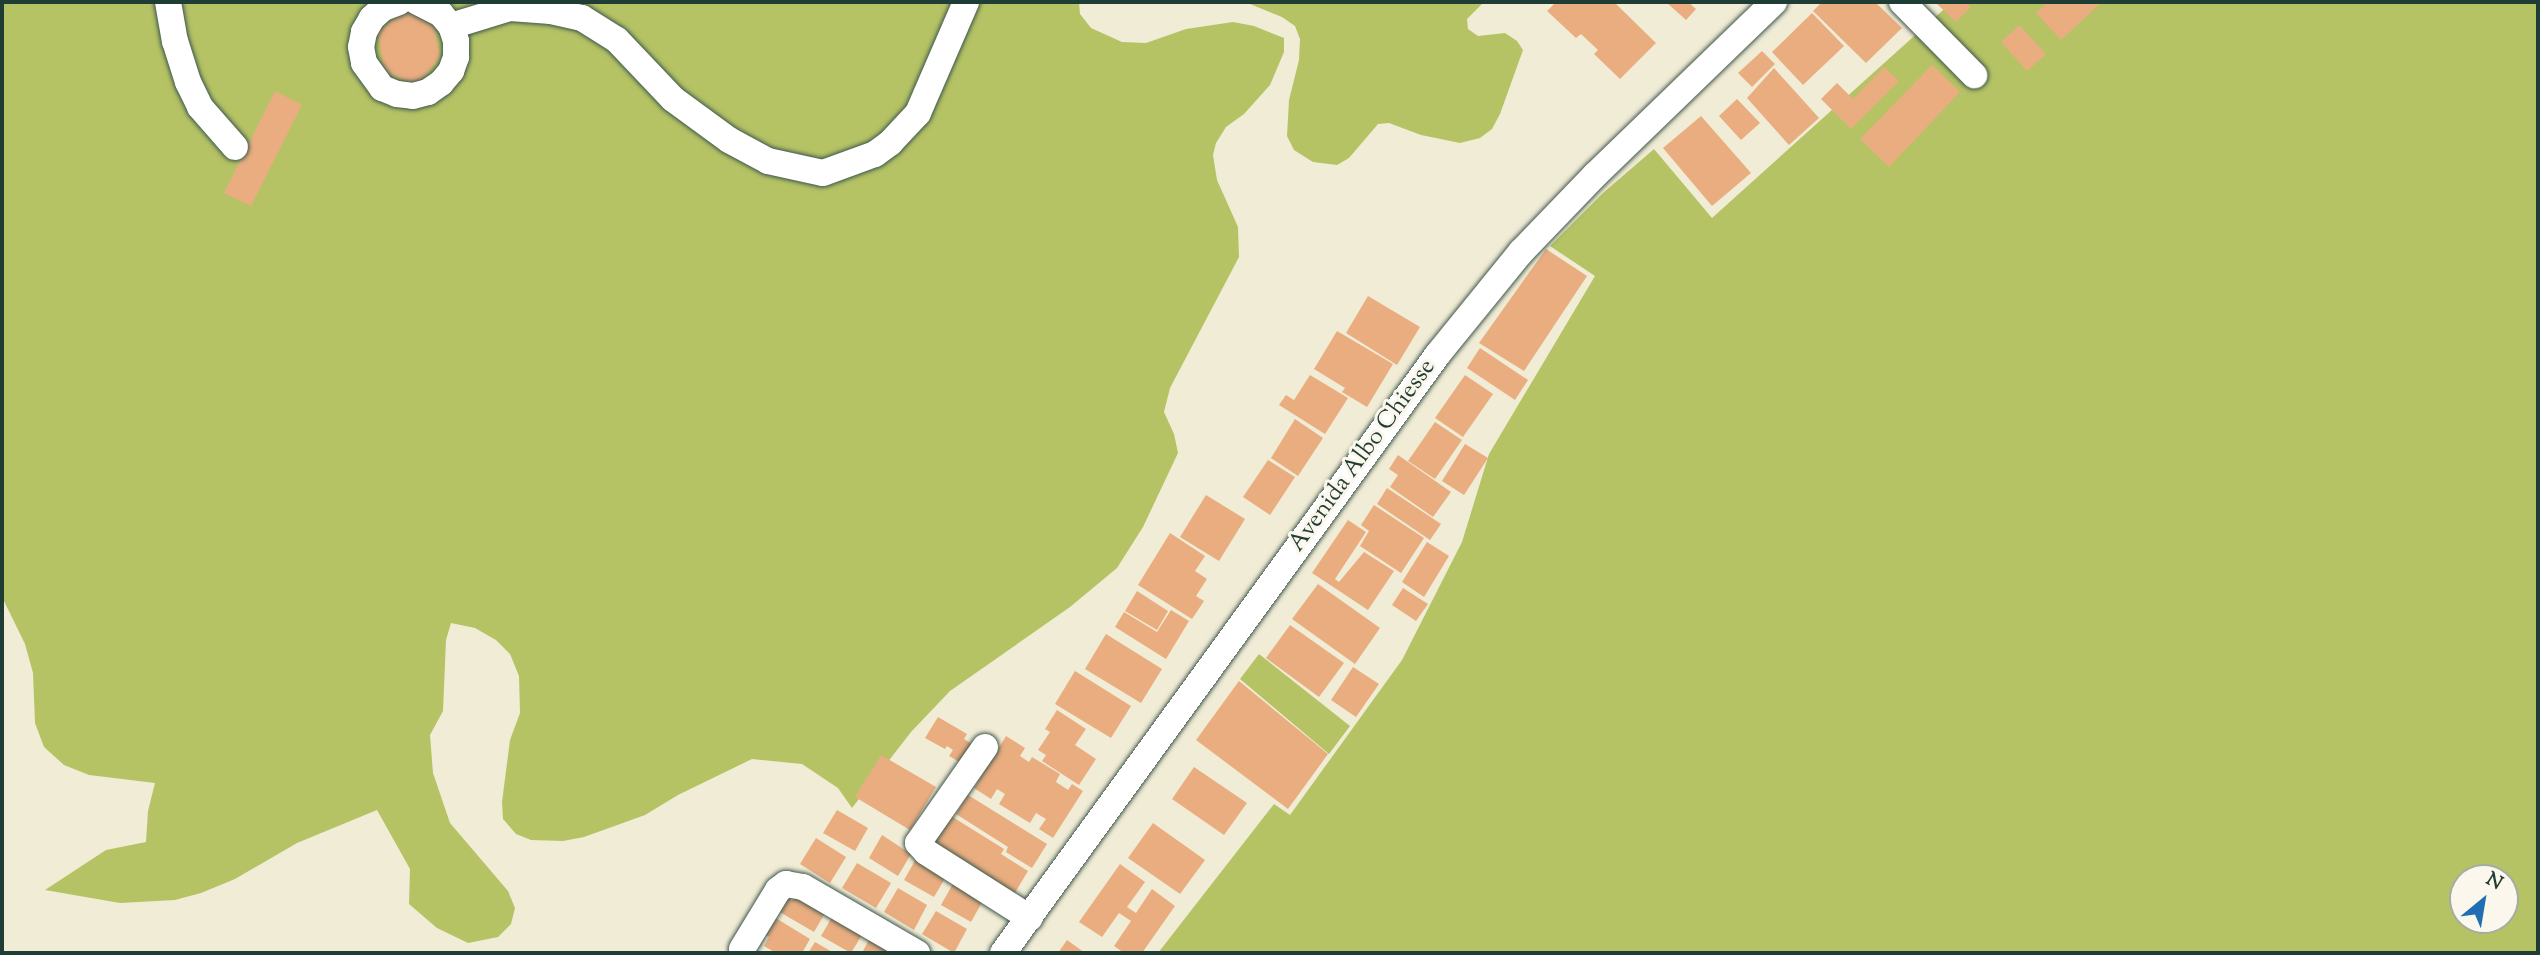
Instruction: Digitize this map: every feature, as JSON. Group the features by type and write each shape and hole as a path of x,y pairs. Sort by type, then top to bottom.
{"street":[{"path":"168,2 175,41 188,82 200,107 235,147"},
{"path":"398,2 383,8 372,18 363,40 363,63 382,88 413,96 428,92 441,83 451,71 456,57 456,41 451,26 435,9 417,2"},
{"path":"451,26 510,8 551,11 582,18 617,40 673,99 729,140 768,161 823,173 875,154 890,143 918,113 966,2"},
{"name":"Avenida Albo Chiesse","path":"1003,953 1446,344 1530,243 1774,2"},
{"path":"1902,2 1974,75"},
{"path":"985,747 918,843 926,852 1030,918"},
{"path":"741,949 778,890 786,884 803,887 917,953"}],"green space":[{"path":"2,2 1079,2 1080,14 1091,28 1122,42 1146,43 1186,29 1233,22 1254,26 1284,38 1284,52 1270,85 1244,114 1226,127 1216,143 1213,155 1217,180 1238,227 1239,257 1170,388 1164,412 1174,434 1178,453 1143,527 1117,568 1070,607 950,691 911,732 852,808 838,788 802,764 752,759 678,795 645,815 584,837 563,841 531,840 516,834 503,819 502,802 510,740 520,713 519,676 510,654 496,640 475,628 451,623 446,640 443,711 430,735 433,773 450,823 508,891 515,908 511,924 498,937 468,943 437,928 409,904 410,869 377,810 297,843 235,879 175,900 120,903 45,890 106,850 146,842 148,811 155,783 89,775 64,765 44,747 35,723 33,673 25,644 2,597"},
{"path":"1211,2 1484,2 1467,19 1468,29 1478,36 1505,33 1517,41 1523,50 1500,114 1492,129 1480,138 1460,143 1421,135 1389,123 1378,124 1349,158 1337,165 1313,162 1294,150 1287,136 1289,100 1299,60 1300,39 1295,26 1282,17 1250,4"},
{"path":"1952,2 2538,2 2538,953 1158,953 1274,804 1290,815 1402,660 1462,542 1489,454 1595,276 1550,246 1603,193 1654,149 1712,218"},
{"path":"1259,654 1350,726 1329,754 1240,679"}],"building":[{"path":"1556,2 1614,2 1656,43 1620,79 1594,54 1598,50 1581,34 1576,38 1547,11"},
{"path":"1666,2 1688,2 1696,9 1686,20"},
{"path":"1822,2 1875,2 1902,28 1866,63 1813,11"},
{"path":"1935,2 1965,2 1971,7 1956,22"},
{"path":"2047,2 2102,2 2061,40 2036,13"},
{"path":"406,10 434,26 440,57 416,87 384,70 378,32"},
{"path":"1812,13 1844,46 1803,85 1772,52"},
{"path":"2019,25 2046,54 2027,71 2001,42"},
{"path":"1762,51 1775,64 1752,87 1738,73"},
{"path":"1932,65 1960,92 1889,167 1860,139"},
{"path":"1884,67 1899,81 1851,129 1821,99 1837,83 1853,99"},
{"path":"1774,68 1819,118 1789,145 1747,98"},
{"path":"275,91 302,105 251,206 224,193"},
{"path":"1737,99 1760,123 1741,140 1719,116"},
{"path":"1701,116 1751,173 1712,206 1663,148"},
{"path":"1546,249 1587,276 1524,371 1479,343"},
{"path":"1368,296 1420,327 1397,365 1346,333"},
{"path":"1337,331 1393,364 1367,407 1342,392 1345,388 1314,369"},
{"path":"1480,348 1528,380 1515,400 1467,368"},
{"path":"1310,375 1348,398 1325,434 1279,405 1286,395 1294,400"},
{"path":"1465,375 1493,394 1463,437 1435,418"},
{"path":"1295,419 1323,438 1298,476 1271,458"},
{"path":"1435,422 1462,440 1435,479 1408,461"},
{"path":"1465,444 1488,458 1464,495 1442,481"},
{"path":"1398,455 1451,492 1433,517 1390,487 1398,475 1389,469"},
{"path":"1268,460 1295,477 1270,515 1243,497"},
{"path":"1387,488 1441,524 1430,540 1377,504"},
{"path":"1206,495 1245,519 1219,561 1180,537"},
{"path":"1374,505 1424,538 1401,573 1360,546 1369,531 1361,525"},
{"path":"1348,520 1366,532 1335,579 1339,582 1364,552 1394,571 1368,610 1312,573"},
{"path":"1170,533 1205,556 1195,571 1207,579 1196,596 1204,601 1192,619 1138,585"},
{"path":"1427,542 1449,556 1424,597 1402,582"},
{"path":"1318,584 1380,628 1355,664 1292,619"},
{"path":"1403,588 1428,604 1416,621 1392,605"},
{"path":"1137,591 1168,611 1157,630 1125,611"},
{"path":"1171,610 1189,621 1166,659 1115,627 1124,612 1157,632"},
{"path":"1290,625 1344,663 1319,697 1266,658"},
{"path":"1106,634 1162,669 1141,703 1085,669"},
{"path":"1353,667 1379,684 1356,717 1331,700"},
{"path":"1075,671 1131,706 1111,738 1055,704"},
{"path":"1239,681 1328,754 1288,809 1196,740"},
{"path":"1057,710 1086,729 1075,745 1096,759 1079,785 1042,761 1046,755 1038,750 1050,732 1045,729"},
{"path":"938,717 967,734 964,739 974,745 963,764 949,756 953,750 947,746 945,749 925,738"},
{"path":"1006,736 1025,748 1020,756 1029,762 1032,757 1060,774 1056,782 1068,790 1072,784 1083,791 1053,838 1039,829 1046,819 1036,813 1030,823 999,804 1005,794 997,789 991,799 974,788"},
{"path":"881,755 936,787 910,830 855,797"},
{"path":"1194,767 1247,803 1224,835 1172,799"},
{"path":"968,795 1047,844 1032,868 1006,852 1008,847 956,814"},
{"path":"837,810 868,828 855,851 823,833"},
{"path":"951,816 1004,849 1001,854 1028,871 1013,896 933,845"},
{"path":"1153,823 1205,860 1180,894 1128,858"},
{"path":"882,835 911,854 898,876 869,858"},
{"path":"816,838 846,857 830,883 800,864"},
{"path":"917,857 947,875 934,897 904,880"},
{"path":"857,863 891,883 876,908 842,888"},
{"path":"1120,864 1145,882 1127,907 1136,913 1152,889 1175,906 1142,953 1124,953 1114,946 1131,921 1119,913 1102,937 1079,922"},
{"path":"955,880 985,897 971,922 941,905"},
{"path":"898,888 927,905 914,930 884,912"},
{"path":"798,890 828,908 814,932 778,911 786,897 792,901"},
{"path":"936,911 967,929 954,953 922,934"},
{"path":"835,912 865,930 851,953 821,936"},
{"path":"774,917 810,939 802,953 776,953 764,946 769,937 764,934"},
{"path":"872,934 897,953 862,953"},
{"path":"1067,940 1085,953 1058,953"},
{"path":"815,942 834,953 808,953"}]}
